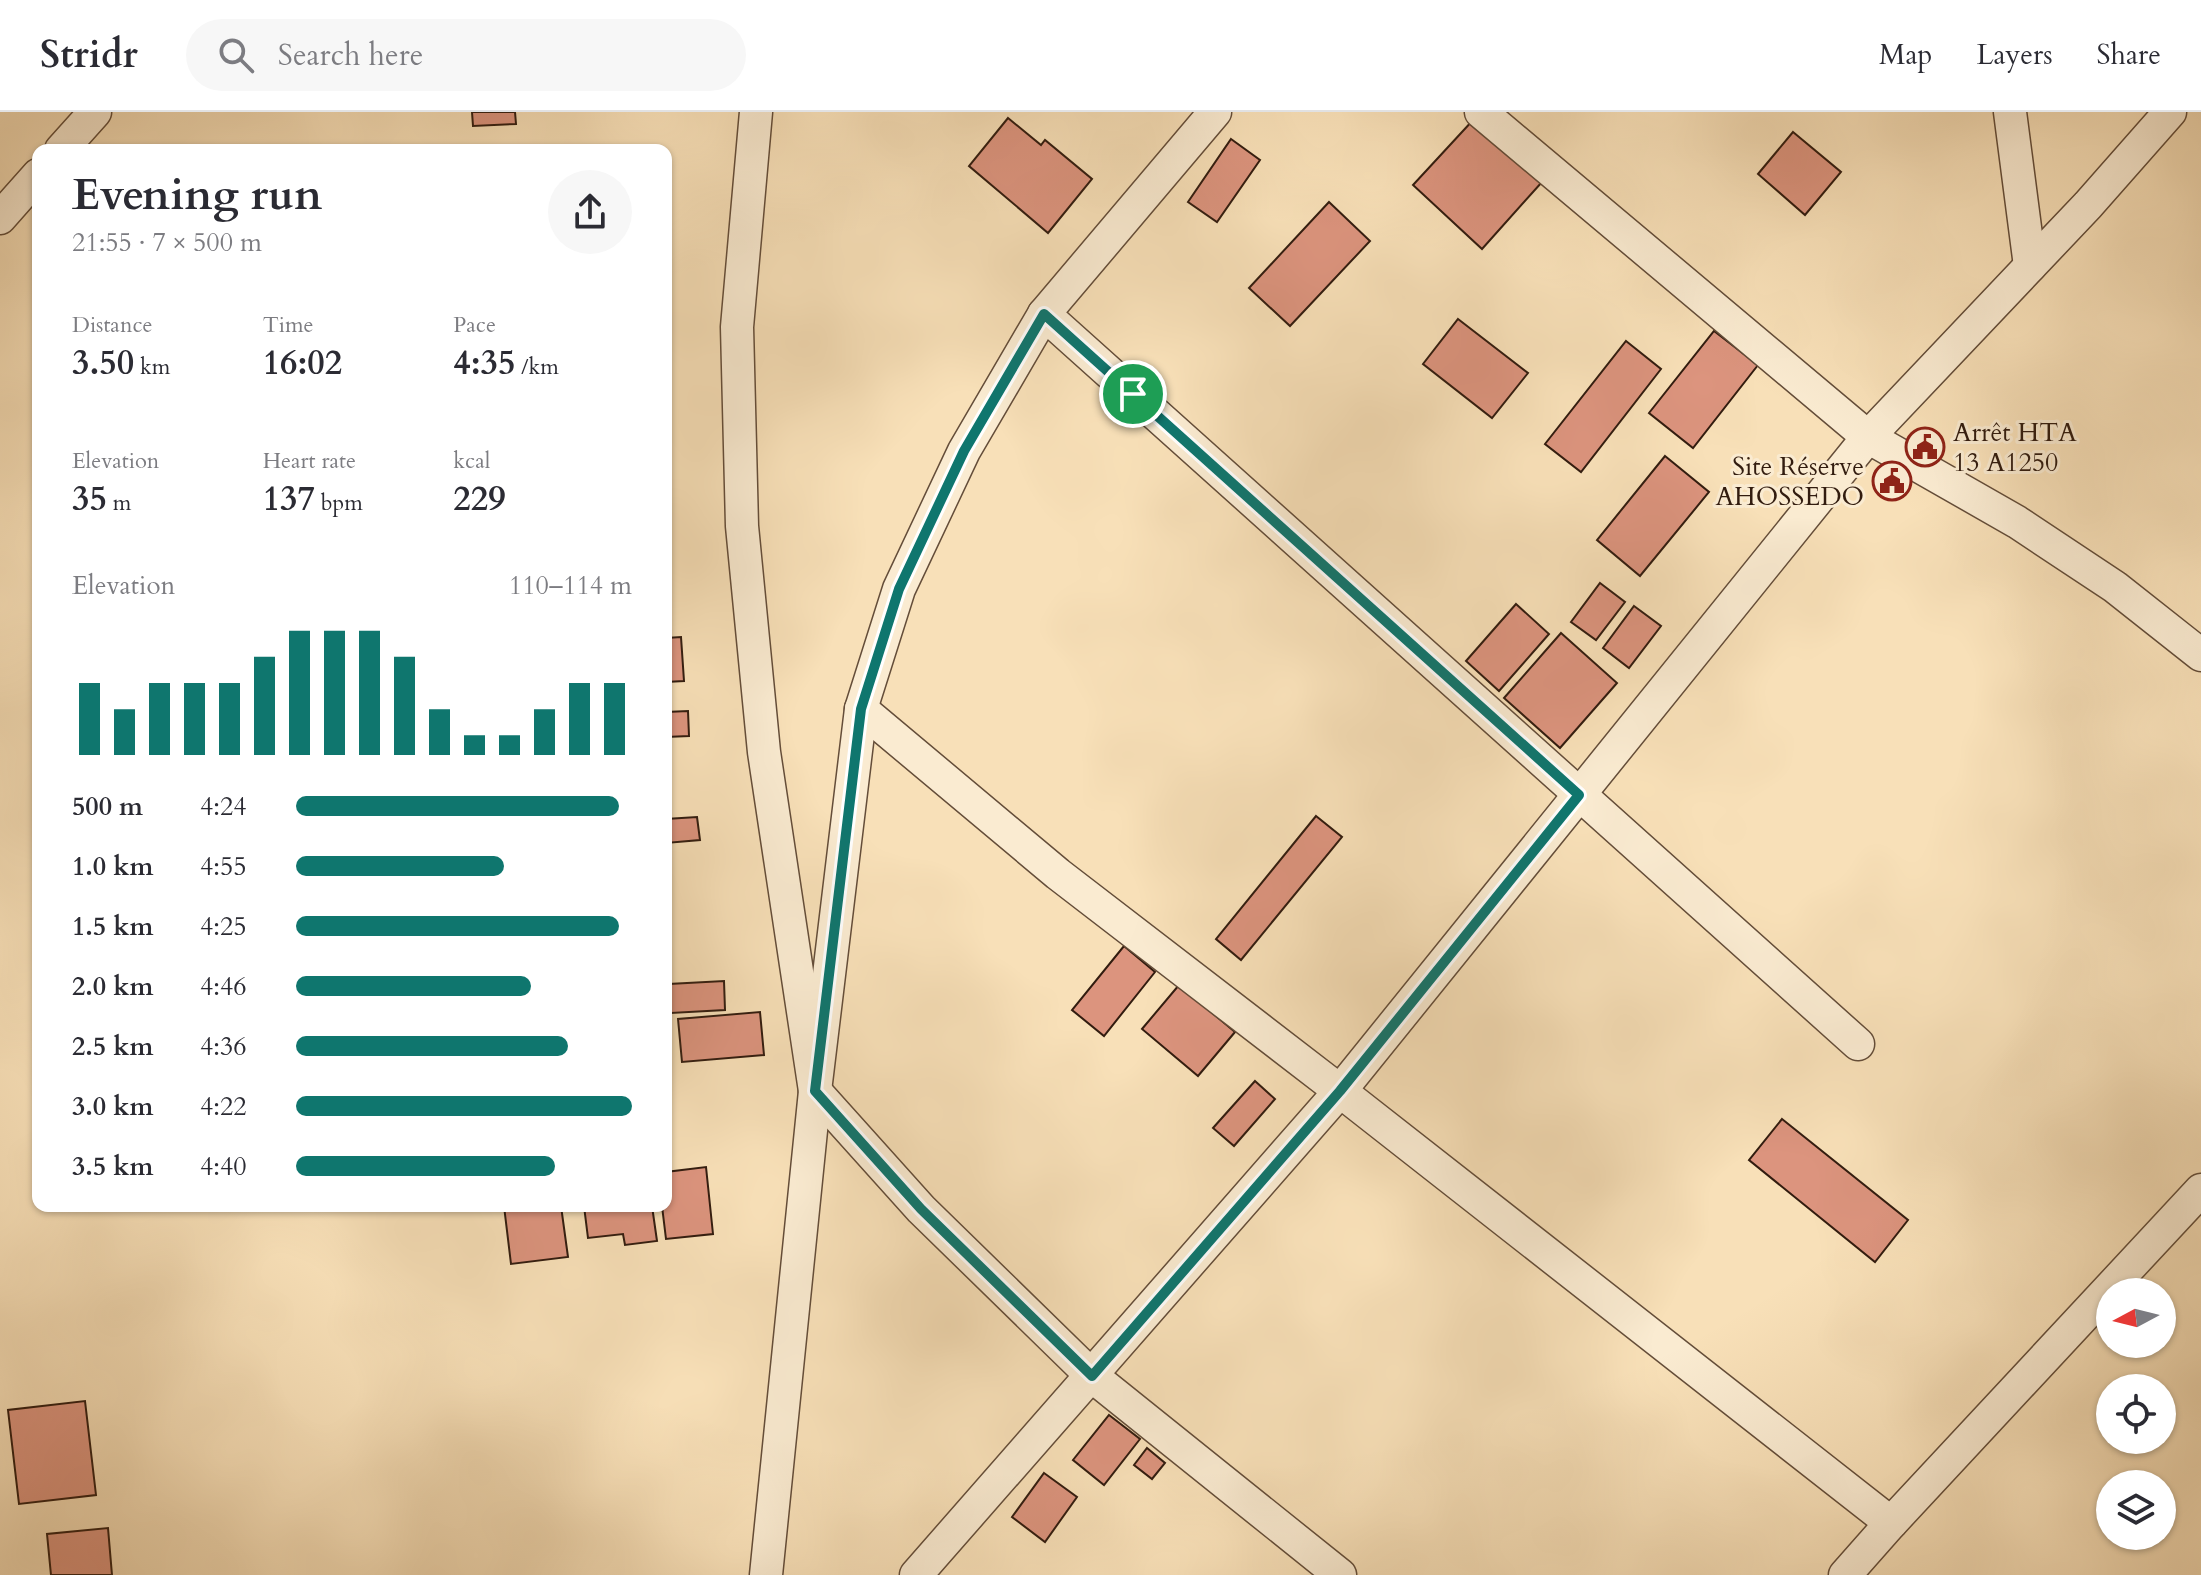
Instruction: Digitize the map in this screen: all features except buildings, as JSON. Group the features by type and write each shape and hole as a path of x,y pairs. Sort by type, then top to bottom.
{"street":[{"path":"66,144 95,112"},
{"path":"756,112 737,327 742,526 764,752 815,1091 921,1209 1092,1376 1340,1575"},
{"path":"766,1575 815,1091 861,709 899,589 964,451 1044,314 1215,112"},
{"path":"1481,112 1868,437 2017,522 2115,587 2201,655"},
{"path":"2010,112 2030,266"},
{"path":"916,1575 1340,1091 1868,437 2088,205 2170,112"},
{"path":"0,218 32,182"},
{"path":"1044,314 1858,1044"},
{"path":"861,709 1058,874 1891,1523"},
{"path":"1845,1575 2201,1190"}],"place":[{"name":"Arrêt HTA 13 A1250","path":"1925,447"},
{"name":"Site Réserve AHOSSEDO","path":"1892,481"}],"route":[{"path":"1044,314 1133,394 1579,795 1340,1091 1092,1376 921,1209 815,1091 861,709 899,589 964,451 1044,314"}]}
